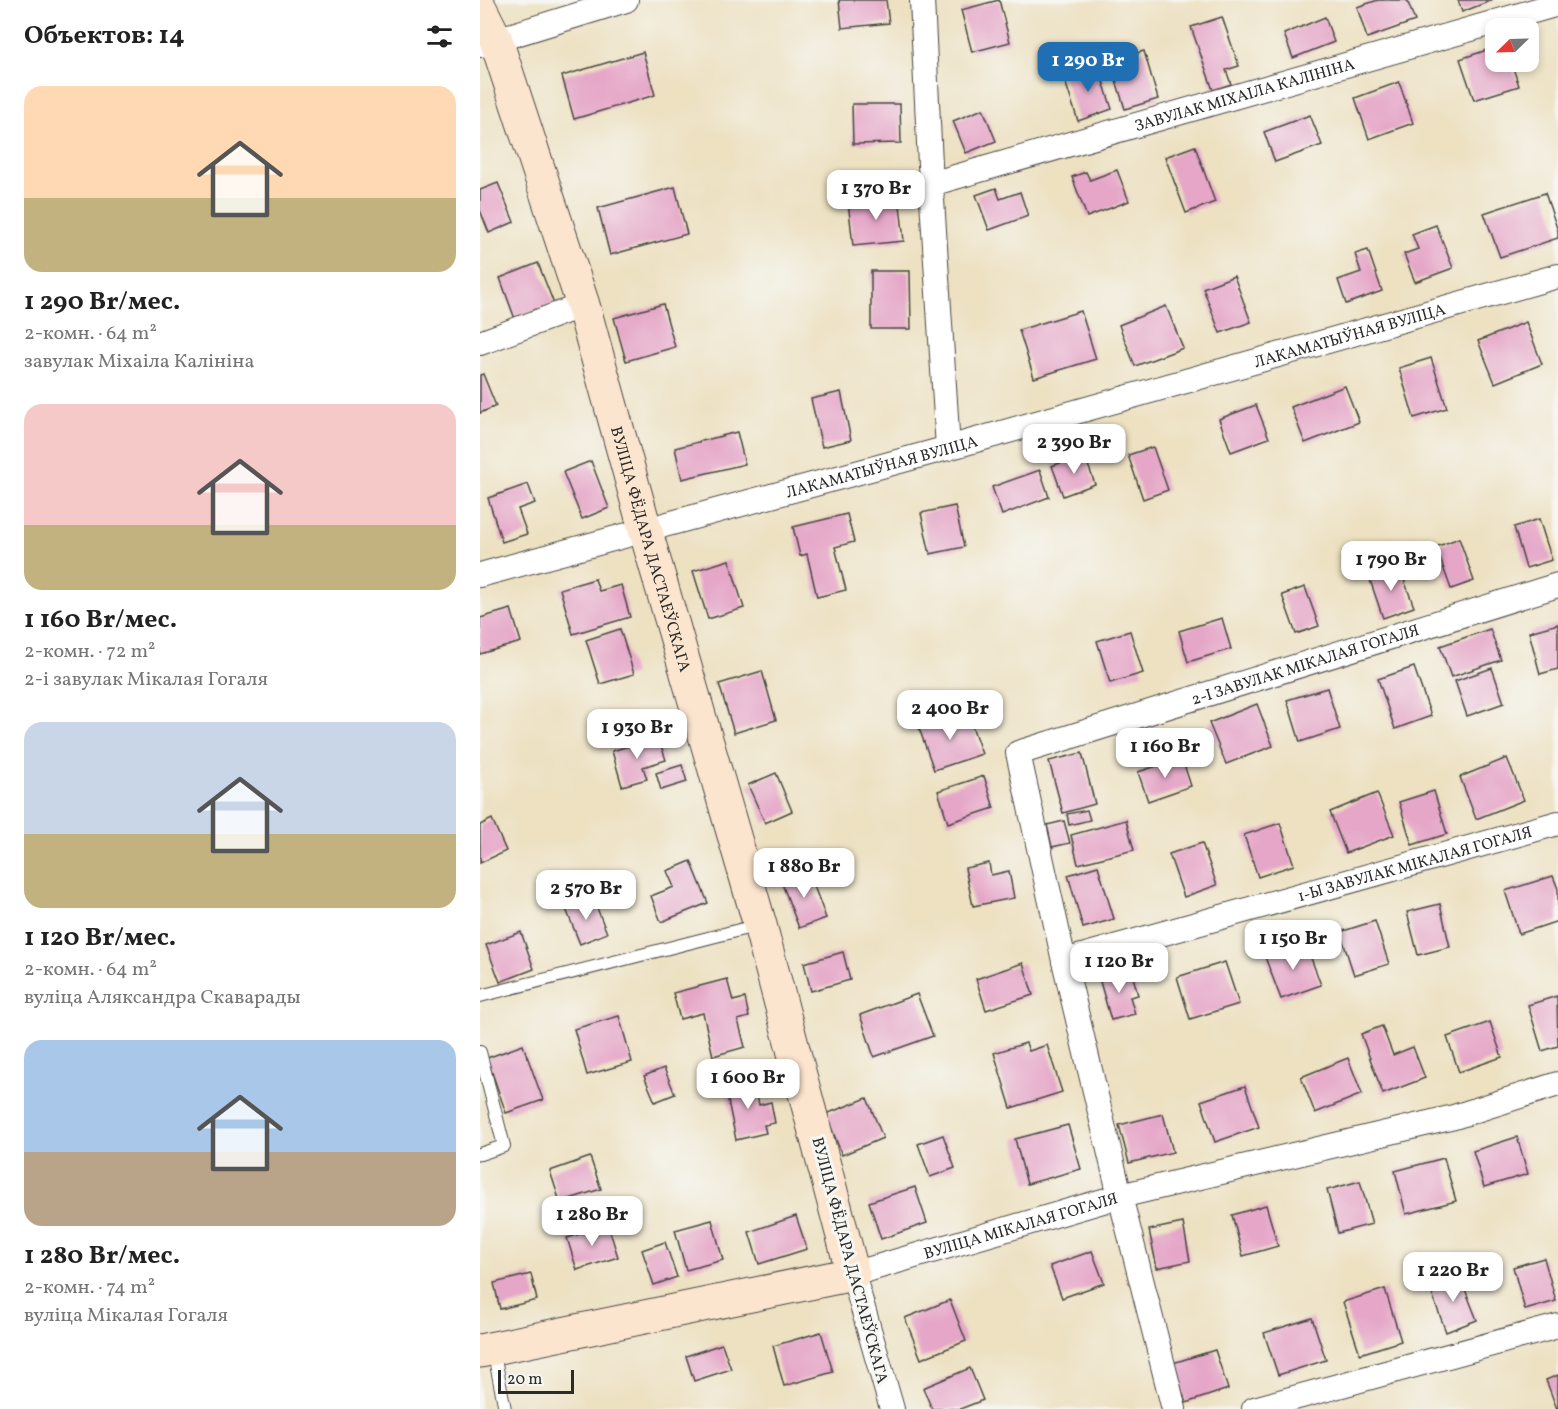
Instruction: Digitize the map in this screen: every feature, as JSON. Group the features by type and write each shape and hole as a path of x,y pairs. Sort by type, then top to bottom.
{"street":[{"path":"488,43 626,0"},
{"path":"922,0 948,448"},
{"name":"ЗАВУЛАК МІХАІЛА КАЛІНІНА","path":"931,184 1530,6 1558,4"},
{"name":"ВУЛІЦА ФЁДАРА ДАСТАЕЎСКАГА","path":"480,8 488,43 583,305 645,529 760,925 853,1274 892,1409"},
{"name":"ЛАКАМАТЫЎНАЯ ВУЛІЦА","path":"480,575 948,448 1558,276"},
{"path":"480,343 583,305"},
{"name":"2-І ЗАВУЛАК МІКАЛАЯ ГОГАЛЯ","path":"1064,961 1018,753 1558,585"},
{"name":"1-Ы ЗАВУЛАК МІКАЛАЯ ГОГАЛЯ","path":"1064,961 1558,823"},
{"path":"1064,961 1120,1197 1174,1409"},
{"name":"ВУЛІЦА МІКАЛАЯ ГОГАЛЯ","path":"487,1350 853,1274 1120,1197 1454,1117 1558,1084"},
{"path":"1254,1409 1558,1326"}],"lane":[{"path":"480,996 760,925"},
{"path":"480,1052 504,1146 480,1154"},
{"path":"487,1350 505,1409"}],"building":[{"path":"839,0 886,0 889,23 842,28"},
{"path":"999,0 1010,42 972,52 961,10"},
{"path":"1378,0 1407,0 1415,21 1367,38 1357,7"},
{"path":"1458,0 1493,0 1462,12"},
{"path":"1222,17 1239,66 1226,70 1231,84 1213,90 1191,27"},
{"path":"1325,17 1334,42 1293,58 1284,34"},
{"path":"1144,51 1158,99 1125,109 1110,61"},
{"path":"1485,51 1485,72 1514,72 1519,86 1474,100 1460,59"},
{"path":"643,52 655,95 574,119 562,76"},
{"path":"1098,66 1112,109 1078,121 1064,78"},
{"path":"1399,82 1413,123 1369,139 1355,98"},
{"path":"852,104 900,104 901,143 853,144"},
{"path":"983,109 996,141 966,153 953,121"},
{"path":"1310,115 1322,145 1275,162 1264,132"},
{"path":"1195,146 1215,202 1186,213 1165,157"},
{"path":"1117,170 1129,201 1087,217 1072,177 1086,172 1090,180"},
{"path":"498,183 514,222 489,233 480,210 480,190"},
{"path":"675,187 687,234 610,255 598,208"},
{"path":"996,188 1000,199 1020,192 1028,216 989,230 976,195"},
{"path":"1545,193 1558,231 1558,238 1500,257 1484,213"},
{"path":"899,196 904,241 853,246 848,201"},
{"path":"1436,225 1453,268 1415,282 1404,254 1418,249 1412,234"},
{"path":"1368,250 1382,291 1346,304 1338,280 1361,272 1355,254"},
{"path":"538,263 554,304 515,319 500,278"},
{"path":"871,271 910,271 911,329 871,329"},
{"path":"1234,276 1251,322 1220,333 1203,288"},
{"path":"663,304 675,347 626,361 614,318"},
{"path":"1166,306 1183,348 1135,366 1119,325"},
{"path":"1081,311 1096,359 1034,378 1019,330"},
{"path":"1526,322 1542,364 1495,383 1478,341"},
{"path":"1431,358 1447,408 1414,418 1399,368"},
{"path":"483,374 496,406 480,413 480,375"},
{"path":"1345,386 1359,422 1305,443 1291,407"},
{"path":"841,392 851,440 822,447 811,399"},
{"path":"1256,405 1269,438 1231,452 1219,419"},
{"path":"737,432 745,464 682,479 675,448"},
{"path":"1153,447 1168,490 1143,499 1128,455"},
{"path":"1084,454 1095,484 1063,496 1052,466"},
{"path":"591,461 609,508 582,519 563,472"},
{"path":"1040,470 1049,497 1002,515 992,487"},
{"path":"528,484 535,503 518,509 527,534 502,542 488,498"},
{"path":"955,506 964,547 930,554 921,513"},
{"path":"847,514 854,542 835,547 846,590 817,597 807,554 800,556 793,527"},
{"path":"1539,519 1552,560 1526,568 1514,527"},
{"path":"1459,538 1474,581 1451,589 1436,547"},
{"path":"729,560 744,608 708,619 693,571"},
{"path":"1399,566 1414,607 1383,618 1369,577"},
{"path":"595,579 599,591 621,585 630,617 573,634 560,589"},
{"path":"1305,587 1319,626 1296,634 1282,595"},
{"path":"511,609 521,642 480,654 480,618"},
{"path":"1222,618 1231,649 1188,662 1179,631"},
{"path":"1558,624 1558,669 1540,674 1529,632"},
{"path":"620,629 634,674 600,684 586,640"},
{"path":"1490,629 1501,660 1451,677 1440,646"},
{"path":"1130,631 1143,673 1110,683 1097,641"},
{"path":"1414,667 1431,716 1395,729 1378,679"},
{"path":"1492,668 1504,703 1467,716 1455,681"},
{"path":"762,671 776,720 734,733 719,684"},
{"path":"1327,688 1340,729 1300,742 1287,700"},
{"path":"1257,704 1273,746 1226,764 1209,723"},
{"path":"967,712 982,754 934,770 919,728"},
{"path":"658,737 666,760 643,767 647,779 622,786 612,751"},
{"path":"1082,753 1095,804 1063,813 1049,761"},
{"path":"1182,758 1191,786 1148,801 1138,772"},
{"path":"1507,758 1524,800 1476,819 1460,777"},
{"path":"682,765 687,782 661,790 656,773"},
{"path":"776,773 792,811 765,823 748,785"},
{"path":"984,776 994,808 948,823 938,791"},
{"path":"1434,791 1447,834 1412,845 1399,802"},
{"path":"1377,793 1394,835 1346,853 1330,812"},
{"path":"1087,810 1090,820 1069,825 1067,814"},
{"path":"492,819 506,851 480,863 480,825"},
{"path":"1126,820 1134,850 1078,864 1071,835"},
{"path":"1064,821 1070,843 1052,847 1047,825"},
{"path":"1280,823 1294,865 1258,877 1244,835"},
{"path":"1202,843 1217,885 1184,897 1169,854"},
{"path":"691,861 708,903 661,922 651,896 674,887 667,871"},
{"path":"989,863 991,875 1009,871 1014,898 973,906 965,868"},
{"path":"1098,866 1114,919 1083,928 1068,875"},
{"path":"808,870 826,918 799,928 781,881"},
{"path":"1553,876 1558,889 1558,921 1519,934 1505,891"},
{"path":"593,898 607,933 580,944 566,909"},
{"path":"1440,904 1450,947 1418,955 1407,912"},
{"path":"1375,921 1389,964 1354,975 1340,932"},
{"path":"521,932 534,969 500,982 486,945"},
{"path":"1305,942 1321,985 1281,999 1265,957"},
{"path":"843,952 850,980 811,991 804,963"},
{"path":"1225,962 1239,1004 1190,1019 1177,977"},
{"path":"1023,963 1033,995 986,1010 976,979"},
{"path":"1131,970 1138,995 1130,997 1135,1014 1111,1020 1099,978"},
{"path":"727,979 733,1001 745,998 749,1017 738,1020 745,1047 713,1056 703,1013 680,1019 673,993"},
{"path":"917,994 933,1036 874,1057 860,1015"},
{"path":"1557,996 1558,1046 1542,1051 1528,1005"},
{"path":"619,1016 632,1062 587,1075 574,1029"},
{"path":"1490,1022 1502,1057 1459,1072 1447,1037"},
{"path":"1382,1026 1393,1055 1413,1047 1425,1078 1383,1094 1361,1034"},
{"path":"1026,1043 1029,1051 1047,1045 1062,1092 1011,1108 994,1053"},
{"path":"523,1045 543,1100 506,1113 487,1058"},
{"path":"1348,1058 1362,1094 1315,1113 1301,1077"},
{"path":"664,1068 675,1094 655,1102 644,1076"},
{"path":"754,1080 759,1105 771,1102 775,1123 764,1125 766,1133 736,1140 725,1086"},
{"path":"1245,1086 1259,1127 1215,1142 1201,1101"},
{"path":"867,1098 883,1138 842,1155 826,1114"},
{"path":"1163,1114 1173,1152 1129,1163 1119,1125"},
{"path":"1068,1125 1081,1169 1027,1184 1015,1139"},
{"path":"943,1135 955,1168 930,1177 918,1144"},
{"path":"1517,1137 1528,1174 1484,1187 1473,1151"},
{"path":"590,1157 601,1189 560,1202 550,1171"},
{"path":"1444,1158 1456,1201 1406,1214 1395,1171"},
{"path":"1360,1181 1372,1224 1338,1233 1327,1190"},
{"path":"915,1187 927,1223 881,1239 869,1202"},
{"path":"1266,1205 1278,1246 1243,1256 1232,1215"},
{"path":"796,1216 807,1249 759,1264 749,1232"},
{"path":"712,1220 723,1260 686,1270 675,1230"},
{"path":"1183,1223 1190,1261 1157,1268 1149,1230"},
{"path":"608,1225 618,1257 577,1270 567,1238"},
{"path":"665,1242 677,1277 654,1285 642,1250"},
{"path":"1092,1251 1104,1283 1062,1298 1050,1266"},
{"path":"1544,1258 1556,1301 1525,1310 1513,1267"},
{"path":"531,1274 537,1300 500,1309 494,1283"},
{"path":"1459,1274 1477,1320 1446,1332 1429,1286"},
{"path":"1385,1289 1401,1341 1360,1354 1343,1302"},
{"path":"950,1300 966,1341 921,1359 905,1318"},
{"path":"1312,1318 1326,1360 1278,1375 1264,1333"},
{"path":"821,1332 833,1372 784,1386 773,1346"},
{"path":"722,1344 731,1369 694,1381 686,1356"},
{"path":"1215,1350 1228,1389 1186,1403 1173,1363"},
{"path":"970,1368 983,1400 960,1409 932,1409 923,1388"},
{"path":"1558,1375 1558,1409 1557,1409 1546,1380"}]}
